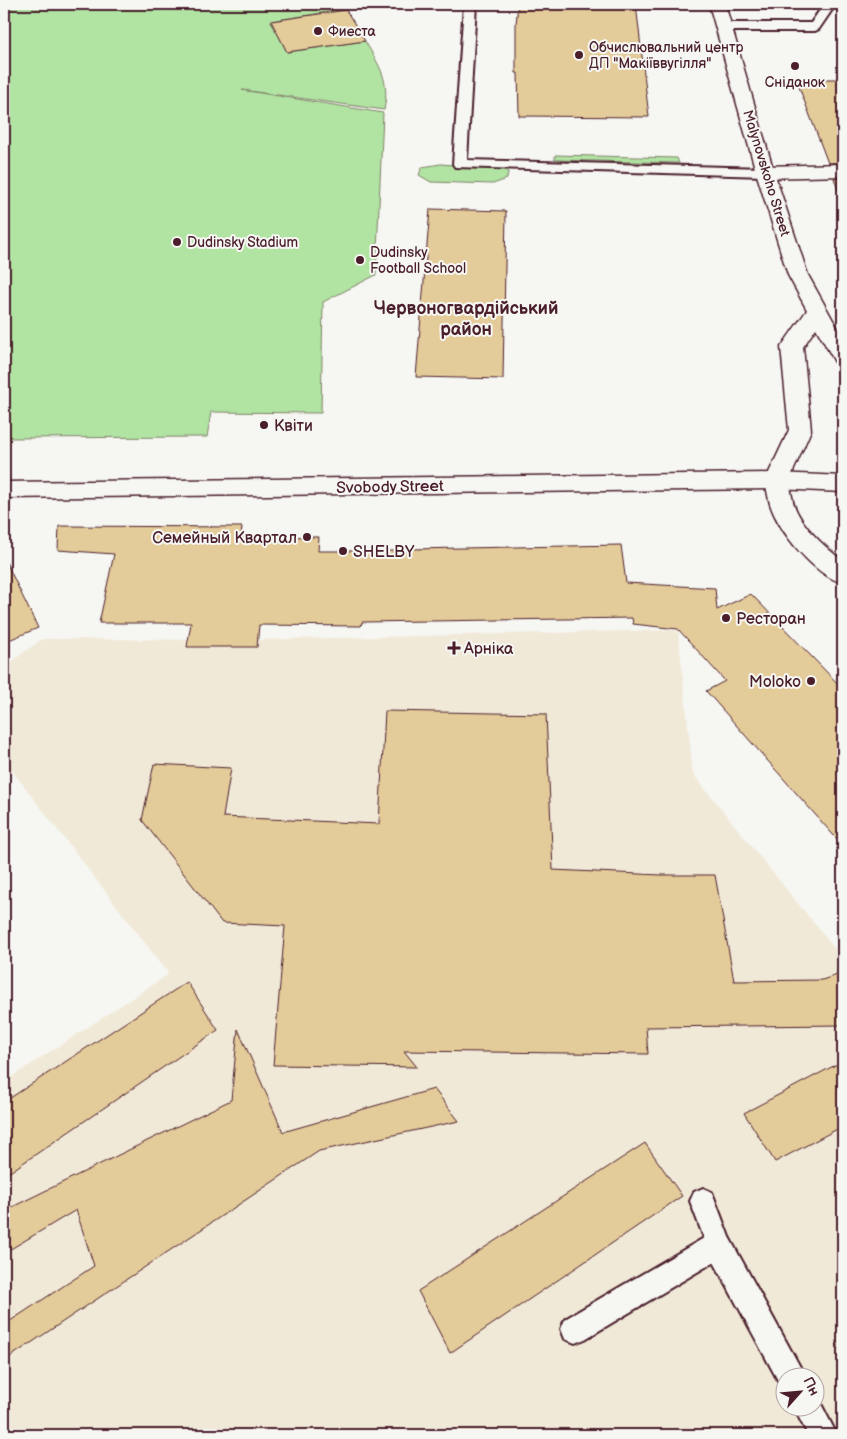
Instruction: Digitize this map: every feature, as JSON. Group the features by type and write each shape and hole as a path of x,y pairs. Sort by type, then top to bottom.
{"street":[{"name":"Malynovskoho Street","path":"717,4 765,172 798,275 818,310 843,325"},
{"path":"765,172 843,170"},
{"path":"843,358 818,310 792,347 800,430 777,481 782,505 799,534 833,567 843,574"},
{"name":"Svobody Street","path":"4,490 777,481 843,484"}],"lane":[{"path":"470,4 460,164 765,172"},
{"path":"725,27 815,27 830,4"},
{"path":"703,1201 719,1244 786,1366"},
{"path":"575,1329 719,1244"},
{"path":"813,1416 823,1435"}],"shaded area":[{"path":"678,630 693,774 843,959 843,1435 4,1435 4,1082 169,974 4,760 4,667 42,639 250,640"}],"green space":[{"path":"4,4 339,4 347,9 271,21 287,52 365,41 379,66 385,82 386,99 384,110 242,90 383,113 376,275 323,302 321,413 211,412 207,437 4,438"},
{"path":"555,155 677,158 679,163 555,160"},
{"path":"441,164 504,169 508,172 507,179 493,184 431,182 419,175 422,167"}],"building":[{"name":"Обчислювальний центр ДП \"Макіїввугілля\"","path":"518,4 636,4 649,117 519,116 518,73 516,73"},
{"name":"Фиеста","path":"346,10 365,41 287,52 271,21"},
{"path":"796,79 843,79 843,162 828,163"},
{"path":"834,178 843,178 843,195 840,196"},
{"path":"430,209 506,211 503,379 416,377"},
{"path":"59,526 242,527 241,536 319,537 318,551 410,551 410,549 621,545 626,583 715,588 717,610 751,594 843,689 843,846 706,691 725,681 678,629 633,624 632,618 362,622 361,626 259,625 257,647 187,647 191,623 99,623 114,554 58,550"},
{"path":"4,558 38,628 4,642"},
{"path":"385,711 546,714 553,870 661,875 715,875 734,981 822,980 843,973 843,1025 646,1027 648,1054 404,1051 417,1067 273,1065 285,926 222,923 142,820 154,764 231,768 223,817 379,824"},
{"path":"187,982 218,1030 4,1176 4,1102"},
{"path":"238,1029 283,1132 434,1089 459,1121 319,1151 4,1361 4,1325 94,1266 76,1210 4,1253 4,1211 231,1100"},
{"path":"843,1061 843,1126 775,1162 744,1113"},
{"path":"645,1143 682,1196 450,1353 418,1291"}],"place":[{"name":"Фиеста","path":"318,31"},
{"name":"Обчислювальний центр ДП \"Макіїввугілля\"","path":"579,55"},
{"name":"Сніданок","path":"795,66"},
{"name":"Dudinsky Stadium","path":"177,242"},
{"name":"Dudinsky Football School","path":"360,260"},
{"name":"Квіти","path":"264,425"},
{"name":"Семейный Квартал","path":"307,537"},
{"name":"SHELBY","path":"343,551"},
{"name":"Ресторан","path":"726,618"},
{"name":"Арніка","path":"454,648"},
{"name":"Moloko","path":"811,681"}],"district":[{"name":"Червоногвардійський район","path":"466,318"}]}
